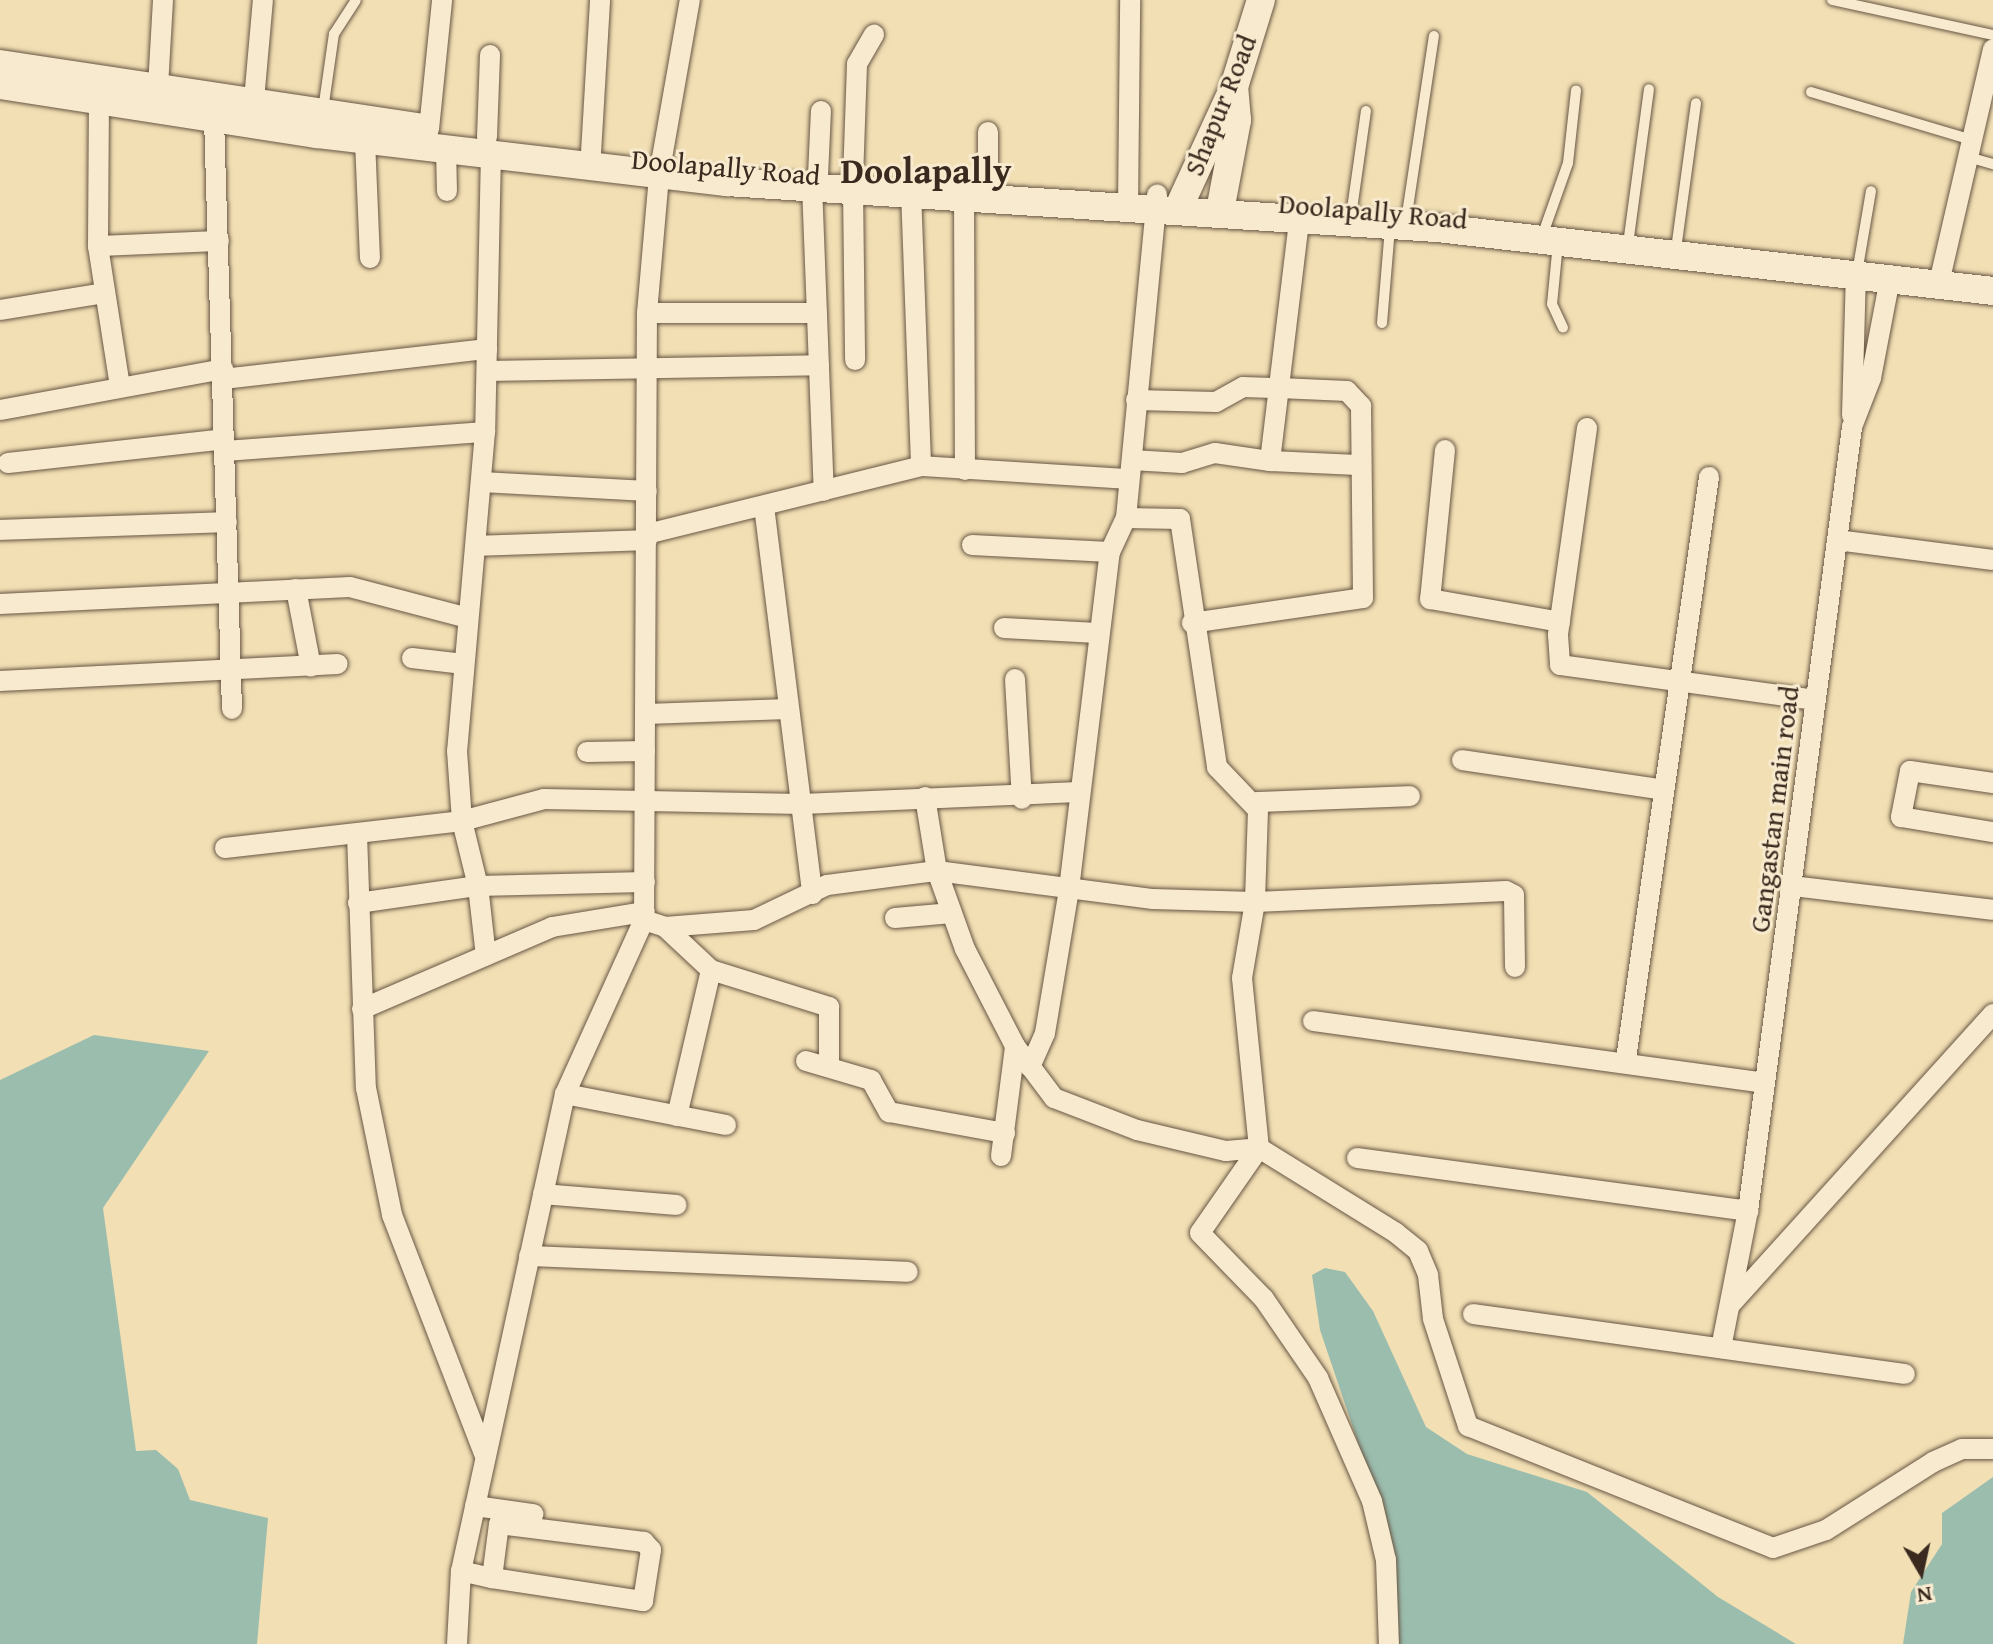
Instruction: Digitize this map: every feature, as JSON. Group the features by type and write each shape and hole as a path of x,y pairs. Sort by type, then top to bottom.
{"main road":[{"name":"Shapur Road","path":"1155,202 1234,87 1261,0"},
{"name":"Doolapally Road","path":"0,64 323,110 438,138 660,169 1155,202 1352,209 1398,219"},
{"name":"Doolapally Road","path":"0,85 365,140 438,138"},
{"path":"1221,205 1237,120 1234,87"},
{"name":"Doolapally Road","path":"489,145 591,153 660,169"},
{"name":"Doolapally Road","path":"853,183 911,191 976,190"},
{"name":"Doolapally Road","path":"1221,205 1299,220 1398,219 1552,234 1993,291"},
{"name":"Doolapally Road","path":"1552,234 1677,242 1822,262 1846,274"}],"street":[{"path":"158,87 163,0"},
{"path":"254,100 263,0"},
{"path":"442,0 438,138 447,191"},
{"path":"591,153 600,0"},
{"path":"457,1644 461,1571 565,1094 644,916 647,313 660,169 690,0"},
{"path":"1030,1067 1045,1033 1069,889 1097,633 1110,552 1126,518 1155,202 1130,0"},
{"path":"855,360 853,183 857,64 874,34"},
{"path":"1939,283 1967,148 1993,49"},
{"path":"486,956 478,886 462,821 457,751 485,432 490,55"},
{"path":"99,99 98,246 120,386"},
{"path":"821,111 815,180 824,491"},
{"path":"214,118 232,709"},
{"path":"965,470 976,190 988,132"},
{"path":"365,140 370,258"},
{"path":"911,191 921,466"},
{"path":"1270,461 1299,220"},
{"path":"98,246 219,241"},
{"path":"1846,274 1852,427"},
{"name":"Gangastan main road","path":"1721,1348 1748,1211 1852,427 1871,378 1890,278"},
{"path":"0,310 105,293"},
{"path":"647,313 817,313"},
{"path":"0,410 120,386 487,349"},
{"path":"487,371 819,365"},
{"path":"1136,400 1216,402 1243,387 1354,395 1361,406 1358,465 1363,598 1192,623"},
{"path":"1587,428 1560,622 1560,665 1815,700"},
{"path":"8,463 225,445 485,432"},
{"path":"1445,450 1430,599 1560,622"},
{"path":"476,546 647,537 921,466 965,470 1130,469 1182,463 1215,453 1270,461 1358,465"},
{"path":"1626,1059 1709,477"},
{"path":"482,482 647,491"},
{"path":"764,506 812,894"},
{"path":"1126,518 1180,519 1192,623 1217,767 1256,802 1410,796"},
{"path":"0,530 227,522"},
{"path":"1837,540 1993,560"},
{"path":"972,545 1110,552"},
{"path":"0,604 229,590 350,587 468,618"},
{"path":"296,589 311,667"},
{"path":"1004,628 1097,633"},
{"path":"412,658 464,664"},
{"path":"0,681 231,674 338,664"},
{"path":"1015,679 1022,799"},
{"path":"646,714 788,709"},
{"path":"587,752 645,751"},
{"path":"1462,760 1664,790"},
{"path":"1993,783 1910,771 1901,817 1993,832"},
{"path":"225,848 462,821 544,799 645,798 802,804 925,797 1022,799 1079,792"},
{"path":"925,797 937,871 952,913 1015,1046 1054,1098 1113,1123 1226,1151 1259,1148 1418,1251 1468,1426 1612,1479 1759,1547 1802,1543 1933,1462 1962,1449 1993,1449"},
{"path":"1256,802 1255,902 1242,978 1259,1148 1200,1233 1295,1336 1318,1378 1372,1501 1386,1560 1389,1644"},
{"path":"357,834 366,1088 392,1215 485,1456"},
{"path":"665,927 754,920 812,894 856,880 937,871 1069,889 1255,902 1506,891 1514,895 1515,967"},
{"path":"358,903 478,886 645,882"},
{"path":"1793,886 1993,910"},
{"path":"895,918 952,913"},
{"path":"362,1009 552,927 644,916 665,927 711,970 829,1007 829,1064"},
{"path":"677,1116 711,970"},
{"path":"1731,1304 1993,1015"},
{"path":"1313,1021 1626,1059 1765,1083"},
{"path":"1001,1156 1015,1046"},
{"path":"806,1061 829,1064 871,1080 889,1112 1005,1133"},
{"path":"565,1094 726,1125"},
{"path":"1357,1158 1748,1211"},
{"path":"543,1194 677,1205"},
{"path":"529,1256 908,1272"},
{"path":"1473,1314 1905,1374"},
{"path":"475,1506 616,1525"},
{"path":"461,1571 492,1578 643,1601 651,1550 644,1542 499,1524 492,1578"}],"lane":[{"path":"323,110 331,45 356,0"},
{"path":"1832,0 1993,35"},
{"path":"1382,323 1398,219 1434,36"},
{"path":"1629,237 1649,89"},
{"path":"1563,328 1552,304 1552,234 1568,163 1576,90"},
{"path":"1811,92 1967,148 1993,164"},
{"path":"1677,242 1696,103"},
{"path":"1352,209 1366,111"},
{"path":"1846,274 1871,191"}],"shaded area":[{"path":"94,1035 209,1051 103,1208 136,1451 156,1450 178,1469 190,1500 268,1518 257,1644 0,1644 0,1080"},
{"path":"1325,1268 1345,1272 1373,1311 1426,1427 1467,1454 1587,1492 1718,1597 1796,1644 1395,1644 1367,1469 1320,1330 1312,1275"},
{"path":"1993,1477 1993,1644 1903,1644 1911,1592 1942,1544 1942,1513"}],"district":[{"name":"Doolapally","path":"926,170"}]}
